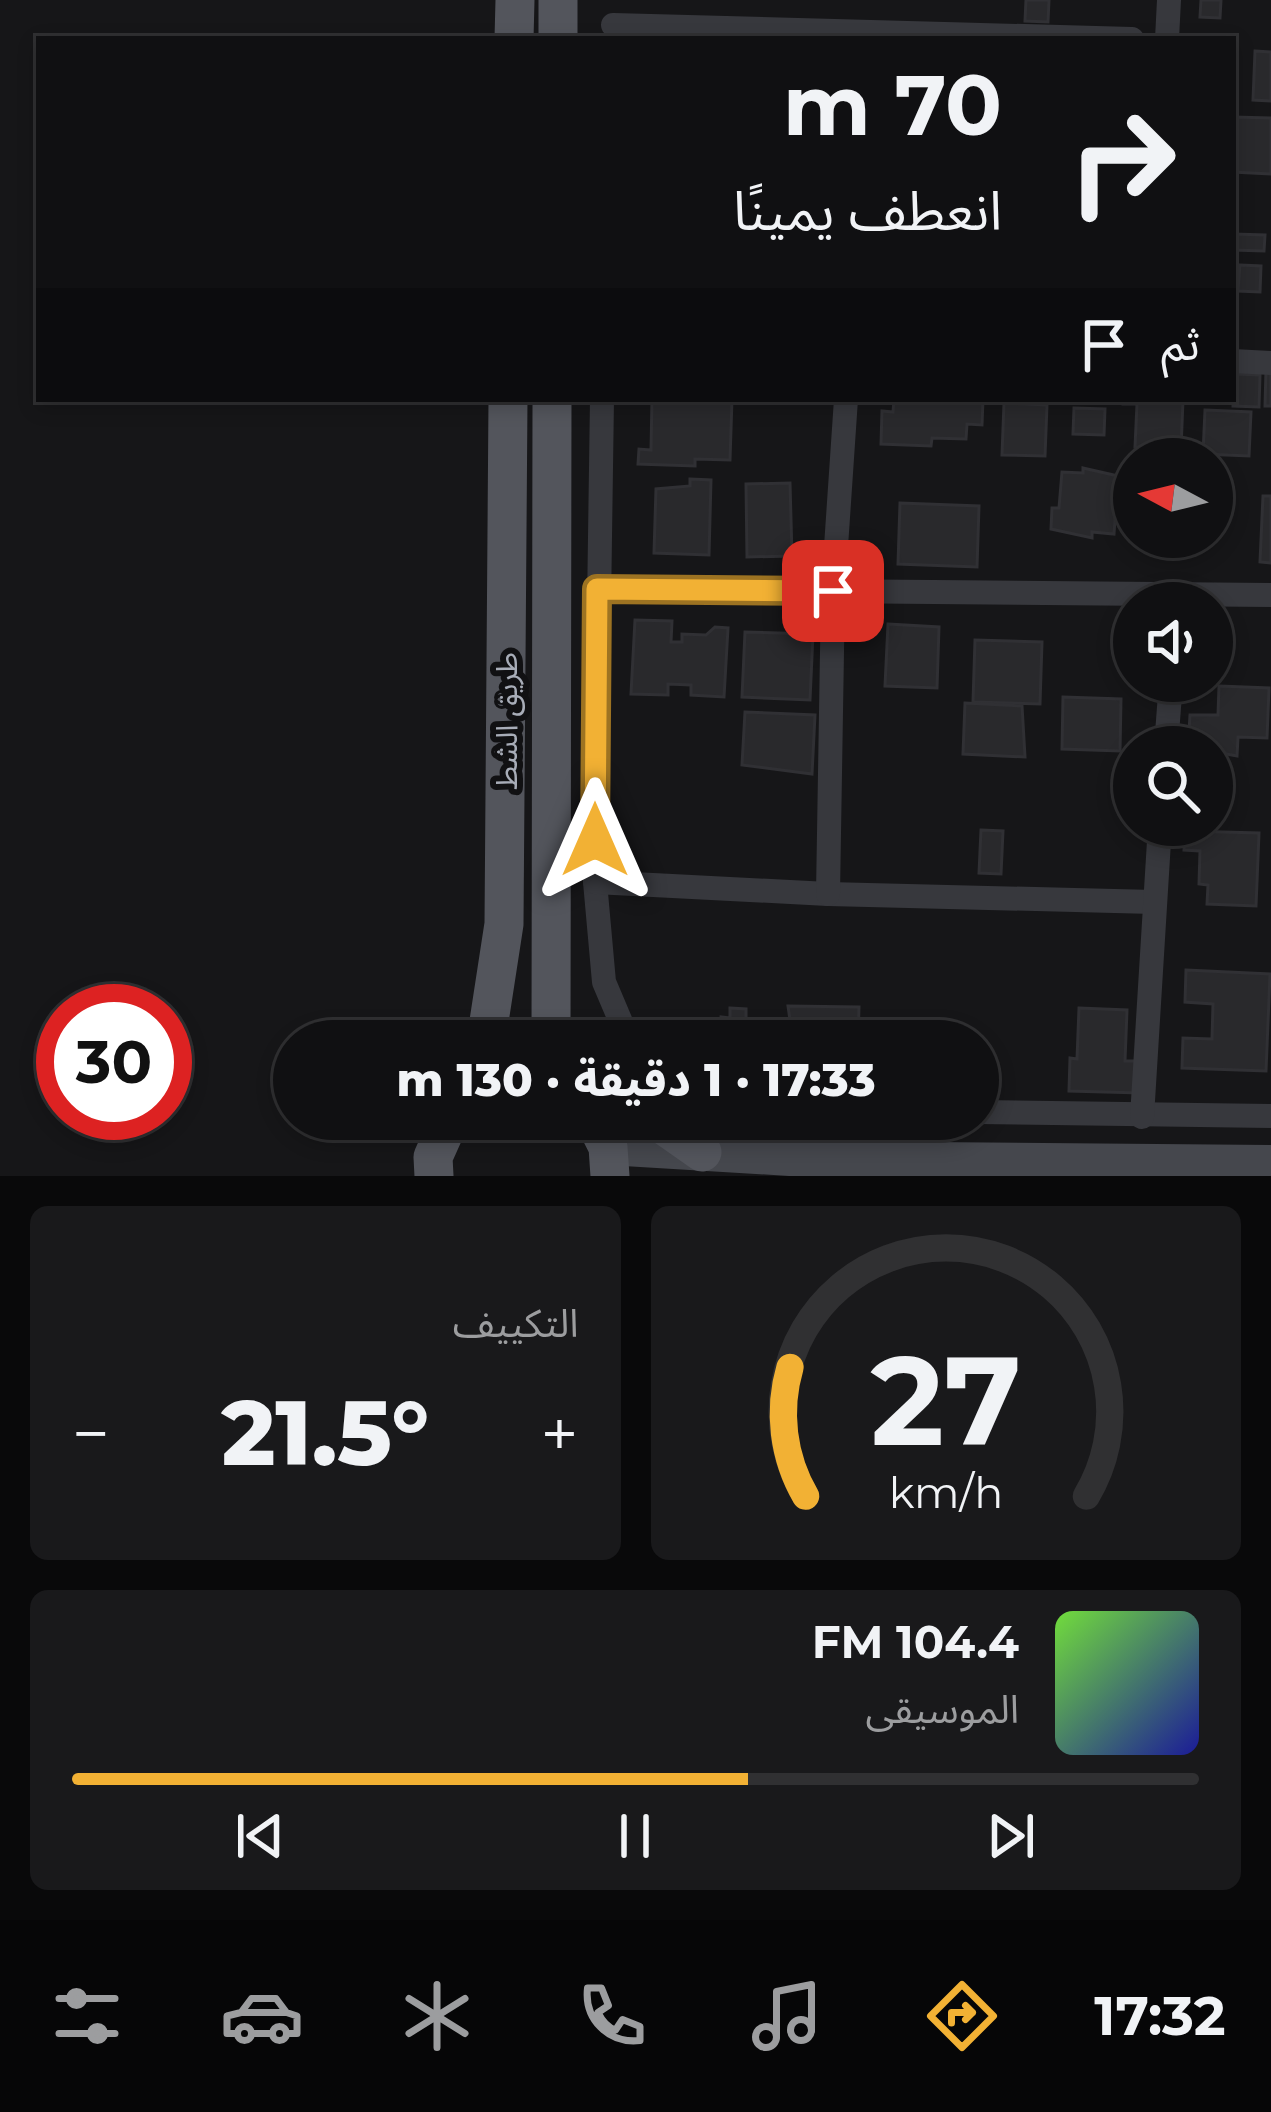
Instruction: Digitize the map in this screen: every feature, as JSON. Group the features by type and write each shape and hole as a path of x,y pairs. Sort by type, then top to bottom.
{"main road":[{"path":"514,36 515,0"},
{"path":"558,0 558,36"},
{"name":"طريق الشط","path":"489,1020 504,925 508,402"},
{"name":"طريق الشط","path":"550,1020 552,402"},
{"path":"550,995 566,1020"},
{"path":"434,1176 434,1157 441,1140"},
{"path":"685,1140 702,1152"},
{"path":"604,1147 806,1159 1271,1162"}],"street":[{"path":"1167,36 1169,0"},
{"path":"613,21 965,36"},
{"path":"1236,361 1271,363"},
{"path":"602,402 595,882 604,982 620,1020"},
{"path":"828,895 833,591 846,402"},
{"path":"597,589 1113,597"},
{"path":"1233,596 1271,595"},
{"path":"1142,1117 1158,846"},
{"path":"595,882 828,895 1154,902"},
{"path":"999,1113 1271,1116"}],"building":[{"path":"1026,0 1049,0 1048,22 1025,21"},
{"path":"1201,0 1221,0 1220,18 1200,17"},
{"path":"1255,51 1271,52 1271,101 1253,100"},
{"path":"1236,117 1271,118 1271,174 1236,172"},
{"path":"1236,234 1265,235 1264,251 1236,250"},
{"path":"1240,265 1261,266 1260,292 1238,291"},
{"path":"1266,370 1271,371 1271,406 1265,406"},
{"path":"1236,374 1260,375 1259,407 1233,406"},
{"path":"652,402 732,402 730,460 695,459 695,466 638,464 639,449 651,450"},
{"path":"894,402 983,402 982,425 967,424 966,439 932,438 931,446 881,444 882,411 893,412"},
{"path":"1123,402 1183,402 1181,438 1135,438 1137,404"},
{"path":"1004,403 1047,405 1045,456 1002,455"},
{"path":"1074,408 1105,409 1104,435 1073,434"},
{"path":"1205,410 1251,412 1249,456 1233,455 1233,438 1204,438"},
{"path":"1083,468 1113,475 1113,534 1092,532 1092,538 1051,529 1052,508 1059,508 1062,472 1083,473"},
{"path":"690,479 711,480 709,555 654,553 656,489 690,486"},
{"path":"790,483 792,556 747,557 746,484"},
{"path":"1263,496 1271,496 1271,563 1260,562"},
{"path":"900,503 979,506 977,567 898,564"},
{"path":"635,620 672,621 671,642 682,642 682,634 706,635 715,627 728,628 724,697 691,695 691,685 668,684 668,695 631,694"},
{"path":"888,624 939,627 937,688 885,686"},
{"path":"745,632 813,634 810,700 742,697"},
{"path":"975,640 1042,642 1040,704 973,702"},
{"path":"1233,687 1269,688 1267,738 1238,737 1237,756 1233,755 1233,726 1189,726 1190,715 1218,715 1218,702 1233,702"},
{"path":"1063,697 1121,702 1120,726 1113,726 1113,751 1062,749"},
{"path":"965,703 1022,706 1025,757 963,754"},
{"path":"745,712 815,715 812,774 742,765"},
{"path":"981,830 1003,831 1001,874 979,873"},
{"path":"1233,832 1259,833 1256,906 1207,904 1208,885 1199,884 1200,851 1184,850 1184,846 1233,846"},
{"path":"1186,970 1270,974 1266,1071 1182,1068 1183,1038 1212,1039 1213,1004 1185,1002"},
{"path":"788,1006 859,1007 859,1020 790,1020"},
{"path":"730,1008 746,1009 746,1019 764,1020 721,1020 730,1018"},
{"path":"1079,1008 1127,1010 1125,1061 1141,1061 1140,1093 1069,1091 1070,1058 1077,1059"}],"route":[{"path":"595,840 597,589 833,591"}]}
